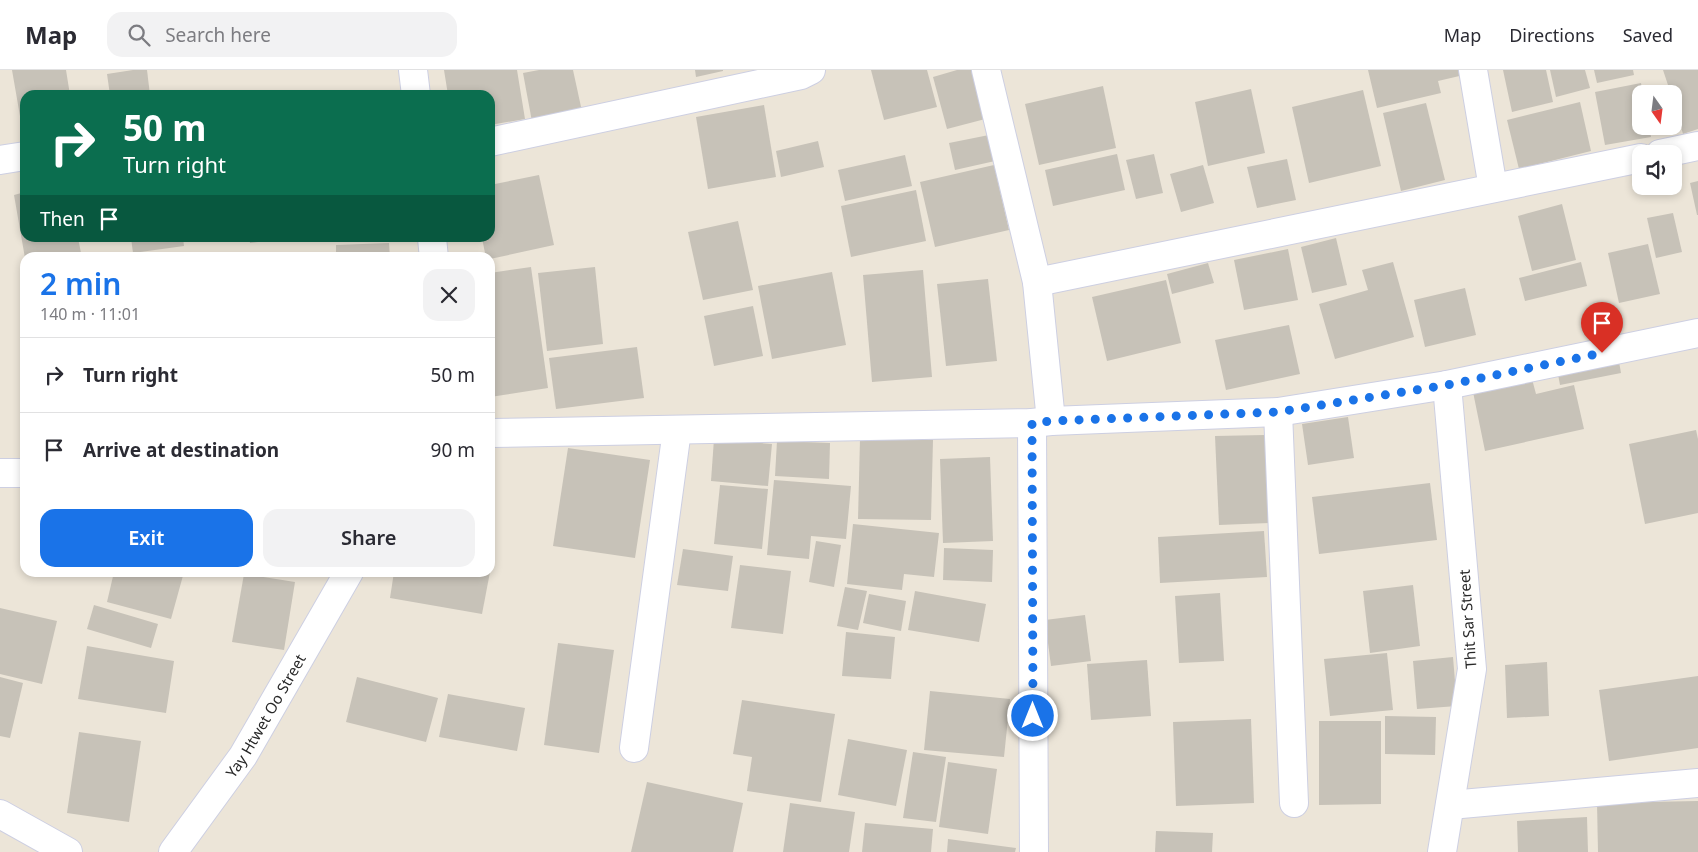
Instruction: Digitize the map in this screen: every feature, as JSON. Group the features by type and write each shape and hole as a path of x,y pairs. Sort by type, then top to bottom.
{"street":[{"path":"413,70 415,90"},
{"path":"495,141 801,75 811,70"},
{"path":"986,70 1037,282 1041,422 1034,852"},
{"path":"1473,70 1493,188"},
{"path":"1682,149 1698,146"},
{"path":"0,160 20,157"},
{"path":"1037,282 1632,160"},
{"path":"495,434 1041,422 1278,412 1447,385 1698,334"},
{"name":"Thit Sar Street","path":"1442,852 1472,669 1447,385"},
{"path":"1278,412 1294,803"},
{"path":"634,748 677,430"},
{"path":"0,473 20,473"},
{"name":"Yay Htwet Oo Street","path":"173,852 243,756 345,577"},
{"path":"1450,805 1698,783"},
{"path":"0,814 68,852"}],"building":[{"path":"12,70 66,70 69,90 20,90 20,116"},
{"path":"147,70 149,90 109,90 107,74"},
{"path":"444,70 517,70 525,119 495,124 495,90 447,90"},
{"path":"539,70 573,70 583,116 533,127 523,73"},
{"path":"695,70 723,70 723,71 696,77"},
{"path":"871,70 927,70 937,107 884,120"},
{"path":"957,70 977,70 989,118 947,129 933,77"},
{"path":"1368,70 1467,70 1468,74 1438,81 1441,93 1377,108"},
{"path":"1503,70 1546,70 1553,102 1512,112"},
{"path":"1550,70 1585,70 1590,88 1556,97"},
{"path":"1594,70 1633,70 1634,75 1597,83"},
{"path":"1663,70 1698,70 1698,129 1683,134 1682,85 1668,85"},
{"path":"1641,83 1641,85 1632,85 1632,135 1651,135 1651,137 1605,145 1595,92"},
{"path":"1103,86 1116,148 1039,165 1025,104"},
{"path":"1251,89 1265,153 1208,166 1195,102"},
{"path":"1363,90 1381,166 1309,183 1292,107"},
{"path":"1580,102 1591,151 1519,169 1507,120"},
{"path":"1426,103 1445,180 1401,191 1383,113"},
{"path":"764,105 776,177 708,189 696,117"},
{"path":"989,135 995,161 955,170 949,143"},
{"path":"818,141 824,167 781,177 776,151"},
{"path":"1117,154 1125,190 1053,206 1045,170"},
{"path":"1154,154 1163,193 1136,199 1126,160"},
{"path":"905,155 912,186 845,201 838,170"},
{"path":"1287,159 1296,200 1257,208 1247,167"},
{"path":"994,165 1009,230 935,247 920,182"},
{"path":"1203,165 1214,203 1181,212 1170,174"},
{"path":"539,175 554,245 495,258 495,252 485,252 483,242 495,242 495,184"},
{"path":"1698,181 1698,215 1697,215 1690,183"},
{"path":"916,190 926,241 851,257 841,206"},
{"path":"20,193 20,229 14,195"},
{"path":"1562,204 1576,260 1532,271 1518,216"},
{"path":"1673,213 1682,252 1656,258 1647,218"},
{"path":"738,221 753,290 703,300 688,232"},
{"path":"1336,238 1347,285 1312,293 1301,247"},
{"path":"22,242 79,242 81,252 24,252"},
{"path":"132,242 184,242 184,246 133,252"},
{"path":"389,243 390,252 336,252 336,245"},
{"path":"1648,244 1660,294 1619,303 1608,253"},
{"path":"1288,249 1298,300 1244,310 1234,260"},
{"path":"1393,262 1414,337 1335,359 1319,304 1368,290 1362,270"},
{"path":"1581,262 1587,286 1525,301 1519,278"},
{"path":"1208,263 1214,283 1172,294 1167,274"},
{"path":"531,267 548,388 495,396 495,272"},
{"path":"595,267 603,344 547,351 538,273"},
{"path":"923,270 932,377 872,382 863,275"},
{"path":"832,272 846,345 772,359 758,286"},
{"path":"988,279 997,361 946,366 937,284"},
{"path":"1166,280 1181,343 1107,361 1092,297"},
{"path":"1465,288 1476,335 1425,347 1414,300"},
{"path":"753,306 763,356 714,366 704,316"},
{"path":"1289,325 1300,374 1226,390 1215,340"},
{"path":"637,347 644,398 556,409 549,358"},
{"path":"1618,356 1621,373 1560,385 1557,369"},
{"path":"1532,379 1536,394 1574,385 1584,429 1485,451 1473,392"},
{"path":"1348,417 1354,458 1308,465 1302,424"},
{"path":"1696,430 1698,439 1698,513 1645,524 1629,444"},
{"path":"1265,435 1269,523 1219,525 1215,436"},
{"path":"714,439 772,444 768,486 711,481"},
{"path":"860,439 933,440 931,520 858,519"},
{"path":"777,441 830,443 829,479 775,476"},
{"path":"568,448 650,460 635,558 553,546"},
{"path":"990,457 993,541 943,543 940,459"},
{"path":"774,480 851,486 846,539 811,536 809,559 767,555"},
{"path":"1430,483 1437,540 1319,554 1312,497"},
{"path":"720,485 768,489 762,549 714,544"},
{"path":"853,524 939,533 934,577 904,574 902,590 847,584"},
{"path":"1264,531 1267,577 1160,583 1158,537"},
{"path":"816,541 841,545 834,587 809,582"},
{"path":"944,548 993,550 992,582 943,580"},
{"path":"683,549 733,556 728,591 677,585"},
{"path":"740,565 791,571 783,634 731,628"},
{"path":"113,577 183,577 171,619 107,602"},
{"path":"243,577 263,577 295,582 284,650 232,642"},
{"path":"393,577 489,577 482,614 390,598"},
{"path":"1413,585 1420,646 1370,653 1363,591"},
{"path":"845,587 867,591 858,630 837,626"},
{"path":"915,591 986,604 979,642 908,630"},
{"path":"1220,593 1224,661 1179,663 1175,596"},
{"path":"869,594 906,601 901,631 863,623"},
{"path":"94,605 158,624 151,648 87,629"},
{"path":"0,608 57,621 42,684 0,674"},
{"path":"1085,615 1091,661 1051,666 1045,620"},
{"path":"846,632 895,637 891,679 842,676"},
{"path":"558,643 614,650 599,753 544,745"},
{"path":"87,646 174,661 166,713 78,699"},
{"path":"1387,653 1393,710 1330,716 1324,659"},
{"path":"1453,657 1457,706 1417,709 1413,661"},
{"path":"1147,660 1151,716 1091,720 1087,664"},
{"path":"1547,662 1549,716 1507,718 1505,665"},
{"path":"1698,676 1698,748 1609,761 1599,690"},
{"path":"0,677 23,683 10,738 0,736"},
{"path":"357,677 438,698 426,742 346,722"},
{"path":"930,691 1010,699 1004,757 924,750"},
{"path":"448,694 525,708 517,751 439,737"},
{"path":"742,700 835,714 821,802 747,791 752,757 733,754"},
{"path":"1385,716 1436,717 1435,755 1385,754"},
{"path":"1251,719 1254,803 1176,806 1173,722"},
{"path":"1319,721 1381,721 1381,804 1319,805"},
{"path":"79,732 141,741 129,822 67,813"},
{"path":"848,739 907,750 896,806 838,795"},
{"path":"913,752 946,757 936,822 903,818"},
{"path":"948,762 997,769 988,834 939,827"},
{"path":"647,782 743,803 733,852 631,852"},
{"path":"1698,801 1698,852 1598,852 1597,803"},
{"path":"790,803 855,812 849,852 783,852"},
{"path":"1587,817 1588,852 1518,852 1517,821"},
{"path":"865,823 933,829 931,852 862,852"},
{"path":"1156,831 1213,833 1212,852 1155,852"},
{"path":"948,839 1016,848 1015,852 947,852"}],"route":[{"path":"1033,716 1032,423 1278,412 1447,385 1602,353"}]}
